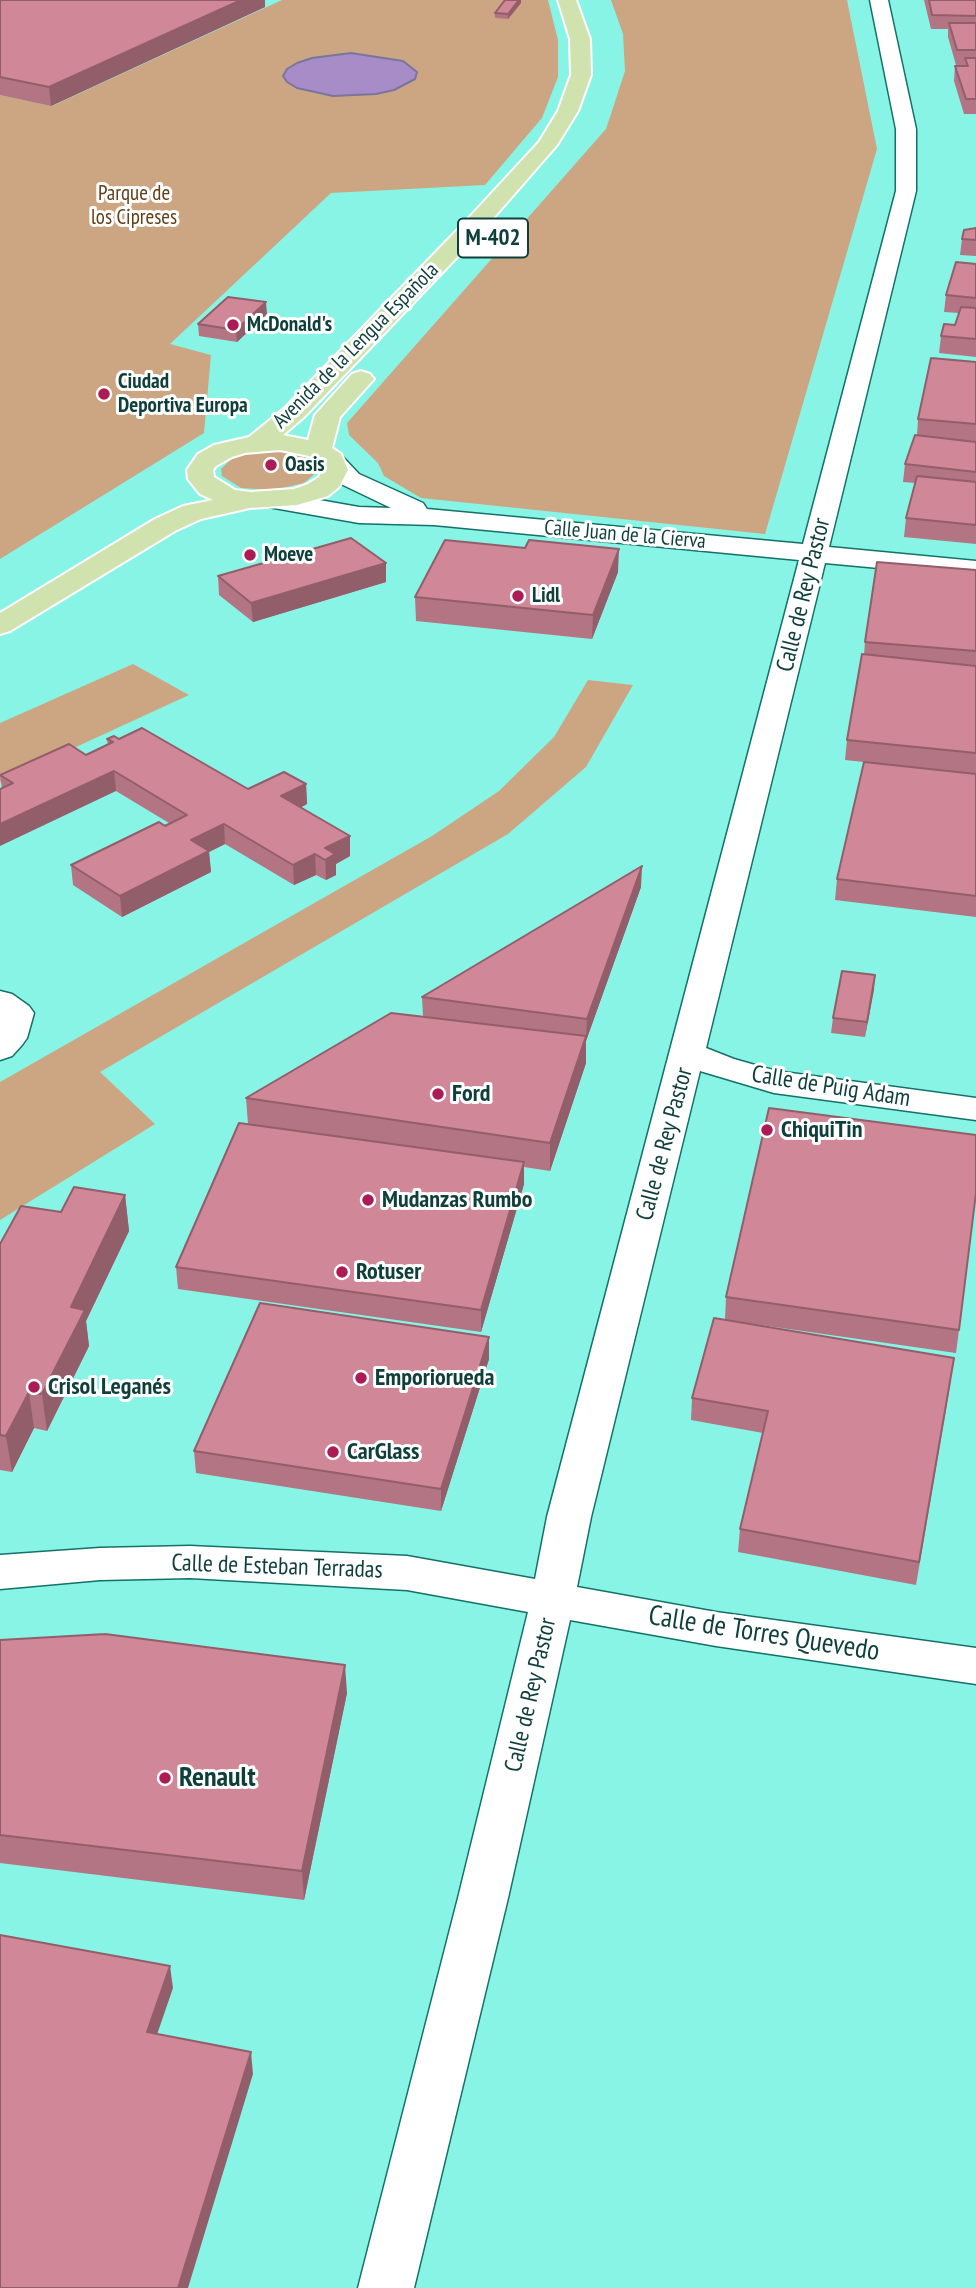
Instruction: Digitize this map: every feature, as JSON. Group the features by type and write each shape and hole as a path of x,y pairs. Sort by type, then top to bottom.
{"highway":[{"name":"Avenida de la Lengua Española","path":"257,443 295,412 474,226 547,145 568,111 581,75 580,39 567,0"},
{"name":"Avenida de la Lengua Española","path":"262,500 297,497 330,481 335,470 325,455 328,415 373,366"},
{"name":"M-402","path":"0,598 201,479 200,470 207,460 222,451 257,443 280,442 325,455"},
{"path":"201,479 210,488 229,497 262,500"},
{"path":"0,625 165,525 193,512 262,500"}],"street":[{"name":"Calle de Rey Pastor","path":"386,2288 481,1909 553,1598 572,1503 906,191 906,129 878,0"},
{"path":"325,455 350,480 386,498 435,517"},
{"name":"Calle Juan de la Cierva","path":"262,500 359,515 435,517 976,569"},
{"path":"0,1002 17,1013 10,1038 0,1049"},
{"name":"Calle de Puig Adam","path":"688,1053 774,1082 976,1109"},
{"name":"Calle de Esteban Terradas","path":"0,1572 162,1562 299,1566 407,1573 553,1598"},
{"name":"Calle de Torres Quevedo","path":"553,1598 716,1629 976,1666"}],"green space":[{"name":"Parque de los Cipreses","path":"282,0 548,0 558,40 558,77 542,118 485,185 331,193 170,344 211,355 204,433 0,559 0,95 52,106"},
{"path":"611,0 847,0 877,149 765,534 421,498 384,476 378,463 349,435 347,423 606,129 625,71 623,34"},
{"path":"277,448 304,453 313,458 318,465 318,471 304,483 274,490 241,488 222,476 221,469 235,455"},
{"path":"133,664 189,695 0,782 0,723"},
{"path":"588,680 633,685 586,767 508,834 100,1072 155,1124 0,1220 0,1082 432,836 499,791 554,737"}],"shaded area":[{"path":"351,53 403,61 417,72 415,79 394,90 376,94 333,96 297,88 283,76 287,69 297,63 312,58"}],"building":[{"path":"0,0 241,0 49,87 0,77"},
{"path":"505,0 519,0 508,14 495,13"},
{"path":"929,0 976,0 976,16 932,15"},
{"path":"949,23 976,23 976,50 957,50"},
{"path":"965,58 976,58 976,99 966,99 955,66 968,66"},
{"path":"976,228 976,240 962,239 964,230"},
{"path":"956,262 976,264 976,298 946,295"},
{"path":"228,297 266,302 236,330 198,324"},
{"path":"961,307 976,308 976,339 941,336 944,324 955,325"},
{"path":"931,358 976,362 976,424 918,419"},
{"path":"915,435 976,442 976,472 905,464"},
{"path":"917,476 976,482 976,525 906,518"},
{"path":"351,538 386,563 251,603 218,576"},
{"path":"445,540 525,548 529,540 619,549 593,615 415,597"},
{"path":"877,562 976,570 976,651 865,642"},
{"path":"862,654 976,666 976,753 847,740"},
{"path":"142,728 248,789 284,772 306,784 281,796 350,836 325,848 335,854 325,860 315,854 293,865 224,824 191,840 209,851 120,896 71,865 159,822 165,826 187,815 114,771 0,824 0,789 13,783 0,775 69,744 86,755 113,742 107,739 114,736 119,739"},
{"path":"864,762 976,774 976,896 837,879"},
{"name":"Ford","path":"642,866 587,1019 422,997"},
{"path":"842,971 875,975 867,1022 833,1018"},
{"name":"Ford","path":"391,1013 586,1036 550,1143 246,1098"},
{"path":"769,1108 976,1135 976,1193 959,1330 726,1297"},
{"path":"239,1123 524,1162 481,1310 176,1267"},
{"name":"Crisol Leganés","path":"74,1187 125,1195 71,1307 85,1310 42,1394 29,1392 6,1436 0,1435 0,1244 21,1206 61,1212"},
{"path":"260,1303 489,1337 441,1489 194,1451"},
{"path":"714,1318 954,1358 919,1562 740,1529 768,1411 692,1398"},
{"name":"Renault","path":"105,1634 345,1665 302,1871 0,1835 0,1640"},
{"path":"0,1935 170,1966 147,2032 251,2052 178,2288 0,2288"}],"place":[{"name":"McDonald's","path":"233,325"},
{"name":"Ciudad Deportiva Europa","path":"104,394"},
{"name":"Oasis","path":"271,465"},
{"name":"Moeve","path":"250,555"},
{"name":"Lidl","path":"518,596"},
{"name":"Ford","path":"438,1094"},
{"name":"ChiquiTin","path":"767,1130"},
{"name":"Mudanzas Rumbo","path":"368,1200"},
{"name":"Rotuser","path":"342,1272"},
{"name":"Emporiorueda","path":"361,1378"},
{"name":"Crisol Leganés","path":"34,1387"},
{"name":"CarGlass","path":"333,1452"},
{"name":"Renault","path":"165,1778"}]}
